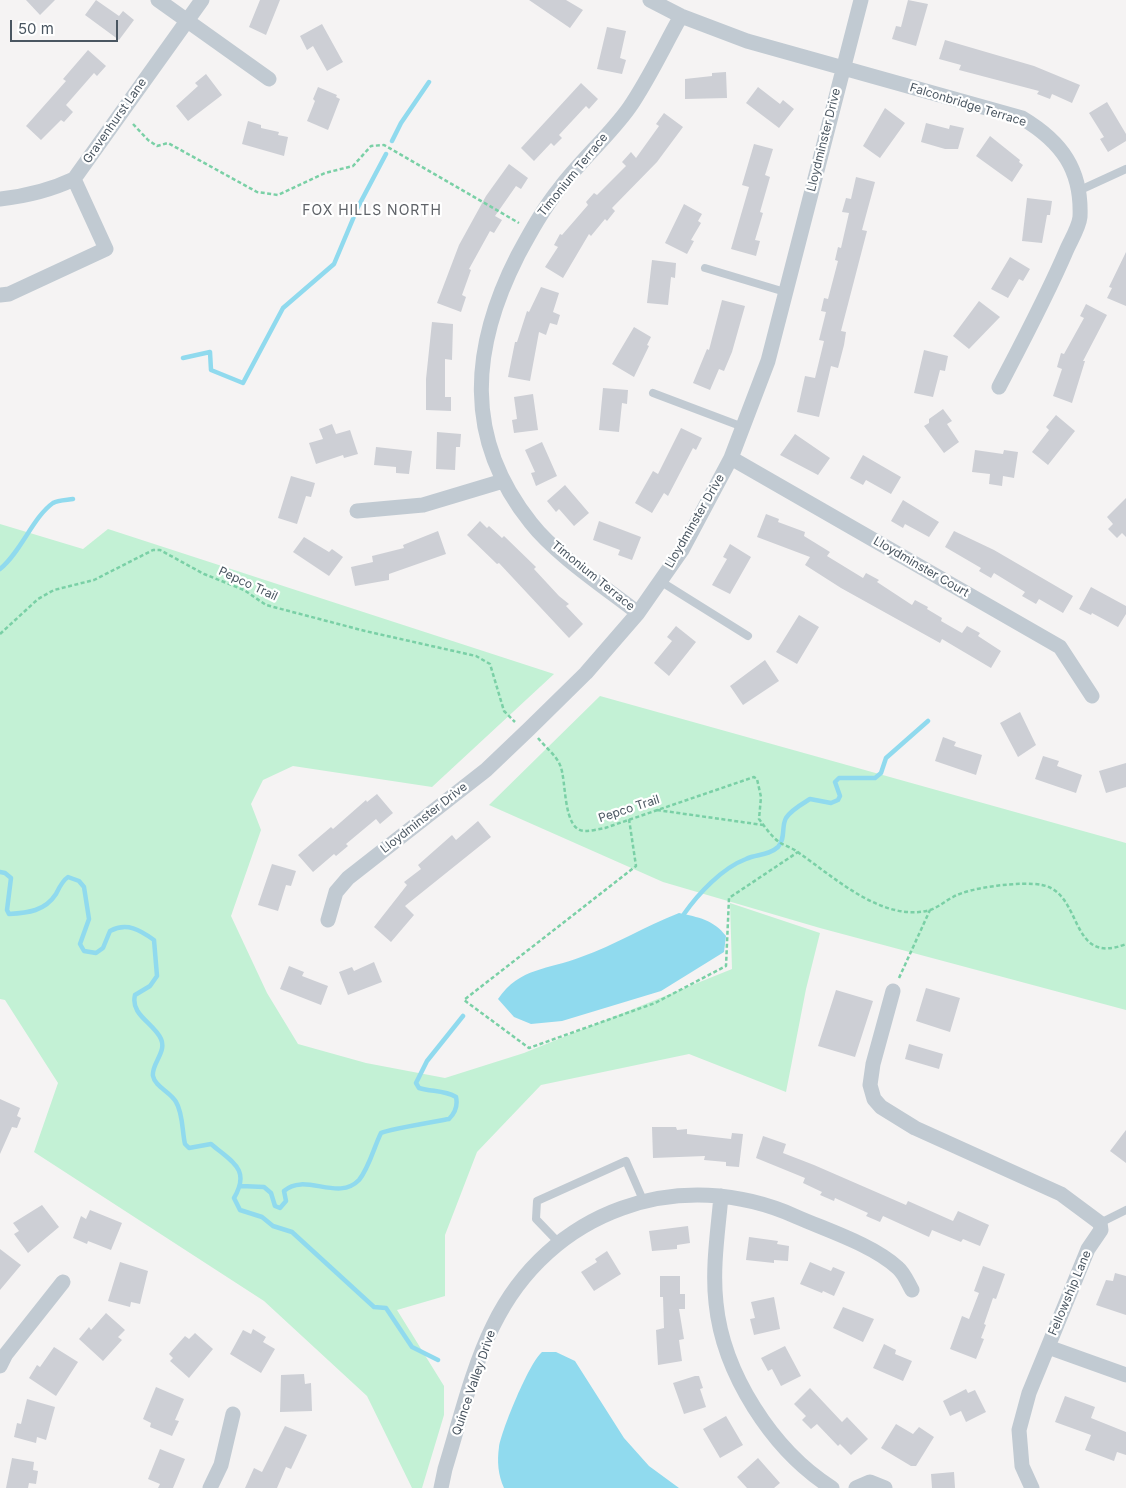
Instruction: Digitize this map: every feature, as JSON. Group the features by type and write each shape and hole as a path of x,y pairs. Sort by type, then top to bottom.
{"street":[{"path":"158,0 269,79"},
{"name":"Gravenhurst Lane","path":"0,199 27,196 52,190 74,179 202,0"},
{"name":"Falconbridge Terrace","path":"650,0 681,16 748,41 1022,118 1040,129 1056,143 1071,166 1077,180 1080,219 1054,280 999,387"},
{"name":"Lloydminster Drive","path":"328,920 336,892 348,878 486,770 586,673 638,613 682,550 731,458 768,361 861,0"},
{"name":"Timonium Terrace","path":"638,613 568,558 532,524 503,481 486,433 480,389 484,345 501,289 536,221 560,188 629,108 681,16"},
{"path":"0,295 9,294 106,249 74,179"},
{"name":"Lloydminster Court","path":"731,458 1060,647 1092,696"},
{"path":"357,511 423,505 503,481"},
{"path":"893,991 873,1064 870,1085 874,1099 881,1108 915,1128 1061,1194 1100,1223"},
{"name":"Quince Valley Drive","path":"441,1488 460,1422 492,1326 516,1285 536,1261 589,1222 643,1200 662,1196 721,1196 756,1202 785,1211 880,1254 900,1269 912,1290"},
{"path":"721,1196 715,1284 723,1342 739,1382 764,1423 814,1477 832,1488"},
{"name":"Fellowship Lane","path":"1032,1488 1022,1466 1019,1430 1029,1393 1088,1248 1101,1230 1100,1223"},
{"path":"0,1366 6,1354 63,1282"},
{"path":"1048,1347 1126,1375"},
{"path":"210,1488 221,1465 233,1414"},
{"path":"856,1488 870,1482 885,1488"}],"lane":[{"path":"1078,191 1126,169"},
{"path":"705,268 785,292"},
{"path":"653,393 743,427"},
{"path":"660,581 748,636"},
{"path":"560,1244 536,1219 537,1201 626,1161 643,1200"},
{"path":"1100,1223 1126,1210"}],"path":[{"path":"133,124 148,140 157,146 168,143 257,192 278,195 324,173 353,166 372,146 384,145 523,226"},
{"name":"Pepco Trail","path":"0,634 38,599 54,590 94,580 153,550 160,550 204,574 244,590 266,605 365,631 476,656 492,668 495,685 504,711 509,717 528,729 560,763 564,776 566,804 575,826 584,831 605,828 754,777 761,798 759,819 764,825"},
{"path":"656,810 764,825 775,839 798,852 854,892 878,904 907,911 930,910 954,896 993,887 1024,883 1053,888 1061,895 1070,909 1078,930 1095,946 1103,950 1126,944"},
{"path":"629,819 636,866 464,1000 528,1048 655,1003 726,966 729,898 798,852"},
{"path":"893,991 930,910"}],"green space":[{"path":"0,524 83,549 108,529 554,674 432,787 293,766 263,780 251,804 261,830 231,916 267,993 298,1044 366,1063 445,1078 524,1053 732,969 730,903 820,933 806,989 786,1092 689,1054 541,1085 477,1152 445,1235 445,1296 397,1310 444,1386 444,1415 422,1488 412,1488 367,1396 264,1301 34,1152 58,1083 5,1000 0,999"},
{"path":"600,696 1126,843 1126,1010 820,928 663,882 489,805"}],"water":[{"path":"679,913 705,920 716,926 726,936 724,952 661,991 562,1021 531,1024 514,1017 498,999 525,975 594,952"},
{"path":"542,1352 556,1352 575,1361 624,1438 649,1466 679,1488 504,1488 500,1478 498,1463 501,1438 523,1382"}],"building":[{"path":"26,0 55,0 40,15"},
{"path":"96,0 119,16 123,11 134,20 119,40 85,15"},
{"path":"260,0 280,0 266,35 249,27"},
{"path":"529,0 566,0 583,10 570,28"},
{"path":"908,0 928,4 916,46 892,39 896,26 901,27"},
{"path":"322,24 343,62 327,71 313,46 307,50 300,36"},
{"path":"607,27 626,31 620,58 626,60 622,74 597,69"},
{"path":"945,40 1034,66 1080,85 1072,103 1052,94 1050,99 1037,94 1039,91 959,70 961,65 939,59"},
{"path":"88,50 106,66 97,76 94,73 66,105 73,112 64,122 61,120 41,140 26,126 66,81 63,79"},
{"path":"726,72 727,98 685,99 685,79 712,76 712,73"},
{"path":"206,74 222,95 188,121 176,106 198,86 195,83"},
{"path":"581,83 598,99 589,109 586,106 559,135 562,138 554,146 551,143 534,161 521,148"},
{"path":"318,87 337,95 336,97 340,99 328,130 307,121"},
{"path":"758,87 780,104 783,100 794,109 779,128 746,103"},
{"path":"1107,102 1126,134 1126,141 1108,152 1100,139 1104,137 1089,113"},
{"path":"885,108 905,123 880,158 863,146"},
{"path":"664,113 683,127 657,162 612,208 615,211 607,221 605,219 591,236 589,234 563,278 545,267 558,247 554,245 560,234 562,235 588,205 586,202 594,193 597,195 626,166 622,162 631,152 636,158 659,126 656,124"},
{"path":"248,121 261,125 261,128 279,132 278,135 288,137 284,156 242,144"},
{"path":"926,123 949,129 950,125 964,128 958,149 945,149 921,142"},
{"path":"990,136 1020,160 1019,162 1023,165 1012,182 976,156"},
{"path":"754,144 773,149 765,175 770,177 760,212 763,213 755,240 760,241 756,256 731,249 749,187 742,185"},
{"path":"509,164 528,178 521,189 516,186 495,216 502,220 494,233 490,231 469,269 471,270 462,295 466,297 461,312 437,303 459,245 486,196"},
{"path":"856,177 875,182 862,230 867,231 841,331 846,332 844,345 838,368 831,366 819,417 797,412 805,376 815,378 824,341 819,340 826,312 821,311 824,298 828,299 838,261 835,260 838,247 841,248 849,213 842,212 846,198 851,199"},
{"path":"1027,198 1052,201 1050,215 1047,215 1042,243 1022,241"},
{"path":"684,204 702,214 698,221 701,223 691,240 694,241 687,254 665,243"},
{"path":"1126,252 1126,306 1107,298 1112,288 1109,287"},
{"path":"1010,257 1030,269 1023,281 1019,279 1008,298 991,289"},
{"path":"652,260 676,263 675,278 671,277 668,305 647,303"},
{"path":"541,287 559,293 553,312 560,315 557,325 550,323 546,335 539,332 530,381 508,377 515,342 517,342 527,311 529,312"},
{"path":"722,300 745,306 732,352 724,371 719,369 710,390 693,383 707,349 709,350"},
{"path":"979,301 1000,317 969,349 953,336"},
{"path":"1086,304 1107,315 1083,361 1085,361 1072,403 1053,396 1062,369 1057,367 1061,353 1064,354 1084,318 1080,316"},
{"path":"432,322 453,324 452,360 445,359 445,397 451,397 451,411 426,410 426,379"},
{"path":"634,327 651,337 647,345 649,346 634,377 612,364"},
{"path":"924,350 948,356 945,371 940,370 933,397 914,393"},
{"path":"603,388 628,390 627,404 622,403 619,432 599,430"},
{"path":"533,394 538,430 514,433 512,420 517,419 514,397"},
{"path":"943,409 952,421 947,424 959,442 944,453 924,426 929,423 929,419"},
{"path":"1056,415 1075,431 1048,465 1032,452 1049,430 1046,427"},
{"path":"332,424 336,434 350,430 358,454 344,458 343,455 316,464 309,443 323,439 319,429"},
{"path":"681,428 702,438 696,450 693,448 668,496 664,493 652,513 635,503 653,471 658,474"},
{"path":"437,432 461,434 460,447 456,447 455,470 436,469"},
{"path":"795,434 830,458 818,475 780,455"},
{"path":"542,442 557,476 536,486 531,473 535,472 525,450"},
{"path":"376,447 412,451 409,474 396,473 396,467 374,465"},
{"path":"975,450 1003,454 1004,450 1018,452 1014,478 1003,476 1002,486 989,484 990,474 972,472"},
{"path":"863,455 901,477 891,494 866,480 863,485 850,478"},
{"path":"291,476 315,483 311,497 306,496 297,524 278,518"},
{"path":"565,485 589,513 574,526 559,509 556,512 547,501"},
{"path":"1126,498 1126,537 1122,533 1117,538 1108,529 1113,524 1107,517"},
{"path":"903,500 939,522 929,537 905,524 903,528 891,521"},
{"path":"766,514 779,519 778,522 805,532 804,536 830,552 827,556 863,578 866,573 879,580 877,582 912,605 915,600 928,607 927,609 942,618 941,621 962,633 967,626 980,633 978,636 1001,651 991,668 942,639 940,643 841,588 805,565 810,557 757,537"},
{"path":"480,521 487,528 489,526 502,538 504,536 536,567 534,569 569,604 566,606 583,624 569,638 499,563 497,564 467,535"},
{"path":"599,521 641,537 632,560 618,555 620,550 593,540"},
{"path":"438,531 446,554 389,574 389,580 355,586 351,567 373,562 372,556 404,548 403,545"},
{"path":"954,531 994,550 1073,596 1063,613 1039,599 1036,604 1022,596 1025,592 994,573 991,578 979,571 981,568 945,547"},
{"path":"304,537 329,552 332,549 343,557 329,576 293,552"},
{"path":"730,544 751,557 730,594 712,585 727,559 723,557"},
{"path":"1091,587 1126,606 1126,614 1118,627 1092,613 1091,615 1079,609"},
{"path":"799,615 819,627 797,664 776,652"},
{"path":"676,626 696,642 669,676 654,663 672,641 667,637"},
{"path":"765,660 779,681 743,705 730,686"},
{"path":"1020,712 1036,745 1018,757 1000,723"},
{"path":"943,737 956,742 954,746 982,755 976,775 935,761"},
{"path":"1043,756 1059,761 1057,766 1082,775 1076,793 1035,779"},
{"path":"1126,763 1126,787 1106,793 1099,771"},
{"path":"377,794 393,813 380,824 376,819 346,844 348,846 336,856 334,854 313,872 298,855 331,827 333,829 366,800 367,802"},
{"path":"478,821 491,837 405,906 414,915 391,942 374,927 407,885 404,882 421,869 418,865 452,835 456,840"},
{"path":"272,864 296,871 291,886 286,885 278,911 258,905"},
{"path":"374,962 382,982 348,995 339,972 352,967 354,971"},
{"path":"289,966 304,972 302,976 328,986 321,1005 280,989"},
{"path":"926,988 960,998 950,1032 916,1021"},
{"path":"836,990 873,1001 855,1057 818,1046"},
{"path":"909,1044 943,1054 939,1069 905,1059"},
{"path":"0,1099 20,1108 17,1116 21,1118 17,1128 12,1127 0,1154"},
{"path":"652,1127 676,1127 677,1130 687,1129 687,1134 731,1139 732,1133 743,1134 739,1167 726,1166 726,1162 704,1160 705,1156 653,1158"},
{"path":"1126,1130 1126,1163 1110,1151"},
{"path":"763,1136 786,1144 783,1153 906,1205 908,1201 953,1221 958,1211 989,1225 980,1246 963,1239 961,1242 932,1230 929,1237 883,1216 880,1222 866,1216 868,1213 835,1198 834,1201 820,1195 822,1192 803,1183 805,1178 756,1158"},
{"path":"42,1205 59,1227 28,1253 14,1234 19,1231 13,1223"},
{"path":"90,1210 122,1223 111,1250 88,1241 87,1244 73,1238 81,1216 86,1219"},
{"path":"688,1226 690,1243 677,1245 677,1249 652,1251 649,1231"},
{"path":"749,1237 778,1241 777,1244 789,1246 788,1261 774,1260 774,1263 746,1260"},
{"path":"0,1249 21,1265 0,1290"},
{"path":"607,1251 621,1274 594,1291 581,1272 597,1262 595,1259"},
{"path":"120,1262 148,1271 140,1304 131,1302 130,1307 108,1301"},
{"path":"810,1262 831,1271 833,1267 845,1272 834,1296 800,1284"},
{"path":"983,1266 1005,1274 996,1299 993,1298 984,1324 986,1325 981,1338 984,1339 976,1359 950,1349 962,1316 969,1319 979,1293 974,1291"},
{"path":"1115,1273 1126,1276 1126,1315 1096,1305 1106,1280 1113,1281"},
{"path":"660,1276 680,1276 680,1294 685,1294 685,1309 679,1309 684,1339 679,1340 682,1361 658,1365 656,1330 664,1328 663,1297 660,1297"},
{"path":"774,1297 780,1329 754,1335 750,1319 755,1318 751,1302"},
{"path":"843,1307 874,1319 863,1342 833,1328"},
{"path":"106,1313 125,1330 118,1337 122,1340 103,1361 79,1339 89,1327 91,1330"},
{"path":"253,1329 266,1337 263,1342 275,1349 261,1373 230,1354 243,1330 251,1334"},
{"path":"195,1333 213,1349 189,1378 170,1361 173,1358 169,1354 185,1336 189,1339"},
{"path":"884,1344 896,1350 895,1354 912,1361 903,1381 873,1368"},
{"path":"785,1346 801,1376 781,1386 772,1369 768,1371 761,1358"},
{"path":"54,1347 78,1362 56,1396 29,1378 37,1365 40,1367"},
{"path":"304,1374 305,1384 311,1383 312,1411 280,1412 281,1375"},
{"path":"699,1376 703,1388 700,1389 706,1407 684,1414 673,1383"},
{"path":"156,1387 184,1399 175,1420 179,1421 172,1436 150,1427 151,1423 143,1419"},
{"path":"810,1388 842,1422 847,1417 868,1439 851,1455 840,1444 838,1446 817,1424 811,1429 802,1420 806,1416 794,1404"},
{"path":"966,1389 968,1393 975,1390 986,1412 966,1422 961,1411 950,1416 943,1401"},
{"path":"1065,1396 1095,1407 1091,1418 1126,1432 1126,1455 1117,1452 1114,1461 1085,1450 1091,1435 1055,1422"},
{"path":"27,1399 55,1407 46,1440 37,1437 36,1443 14,1437 17,1423 21,1424"},
{"path":"726,1416 743,1445 720,1458 703,1429"},
{"path":"896,1424 913,1434 919,1427 934,1437 916,1466 911,1466 881,1448"},
{"path":"285,1426 307,1435 291,1469 286,1467 277,1488 245,1488 254,1468 262,1472"},
{"path":"160,1449 185,1459 173,1488 158,1488 160,1484 148,1479"},
{"path":"12,1458 34,1462 33,1470 38,1471 36,1484 29,1483 28,1488 6,1488"},
{"path":"758,1458 780,1483 774,1488 747,1488 737,1477"},
{"path":"954,1472 955,1488 932,1488 931,1474"}],"waterway":[{"path":"392,141 401,123 429,82"},
{"path":"183,358 210,352 211,370 243,383 283,308 334,264 358,207 386,154"},
{"path":"0,569 46,509 55,502 73,499"},
{"path":"684,914 703,890 728,869 750,857 770,852 778,847 782,840 786,818 794,810 810,799 831,803 838,800 840,796 835,782 839,778 875,778 881,773 886,758 928,721"},
{"path":"0,872 5,873 11,878 7,910 9,914 29,912 41,908 52,900 68,877 79,881 84,887 89,919 80,944 84,951 96,953 103,948 110,931 122,927 138,930 154,940 157,976 150,986 135,995 134,1002 139,1013 158,1033 161,1039 162,1049 154,1067 153,1076 154,1080 174,1098 178,1106 185,1144 189,1148 211,1144 232,1161 240,1173 241,1180 234,1198 240,1210 262,1217 273,1226 292,1232 374,1307 386,1308 412,1347 438,1360"},
{"path":"241,1186 264,1187 271,1193 275,1206 280,1208 286,1201 284,1191 292,1186 302,1184 332,1188 351,1186 363,1175 381,1133 449,1119 456,1109 456,1097 447,1093 419,1088 416,1083 427,1061 463,1016"}],"district":[{"name":"FOX HILLS NORTH","path":"372,211"}]}
